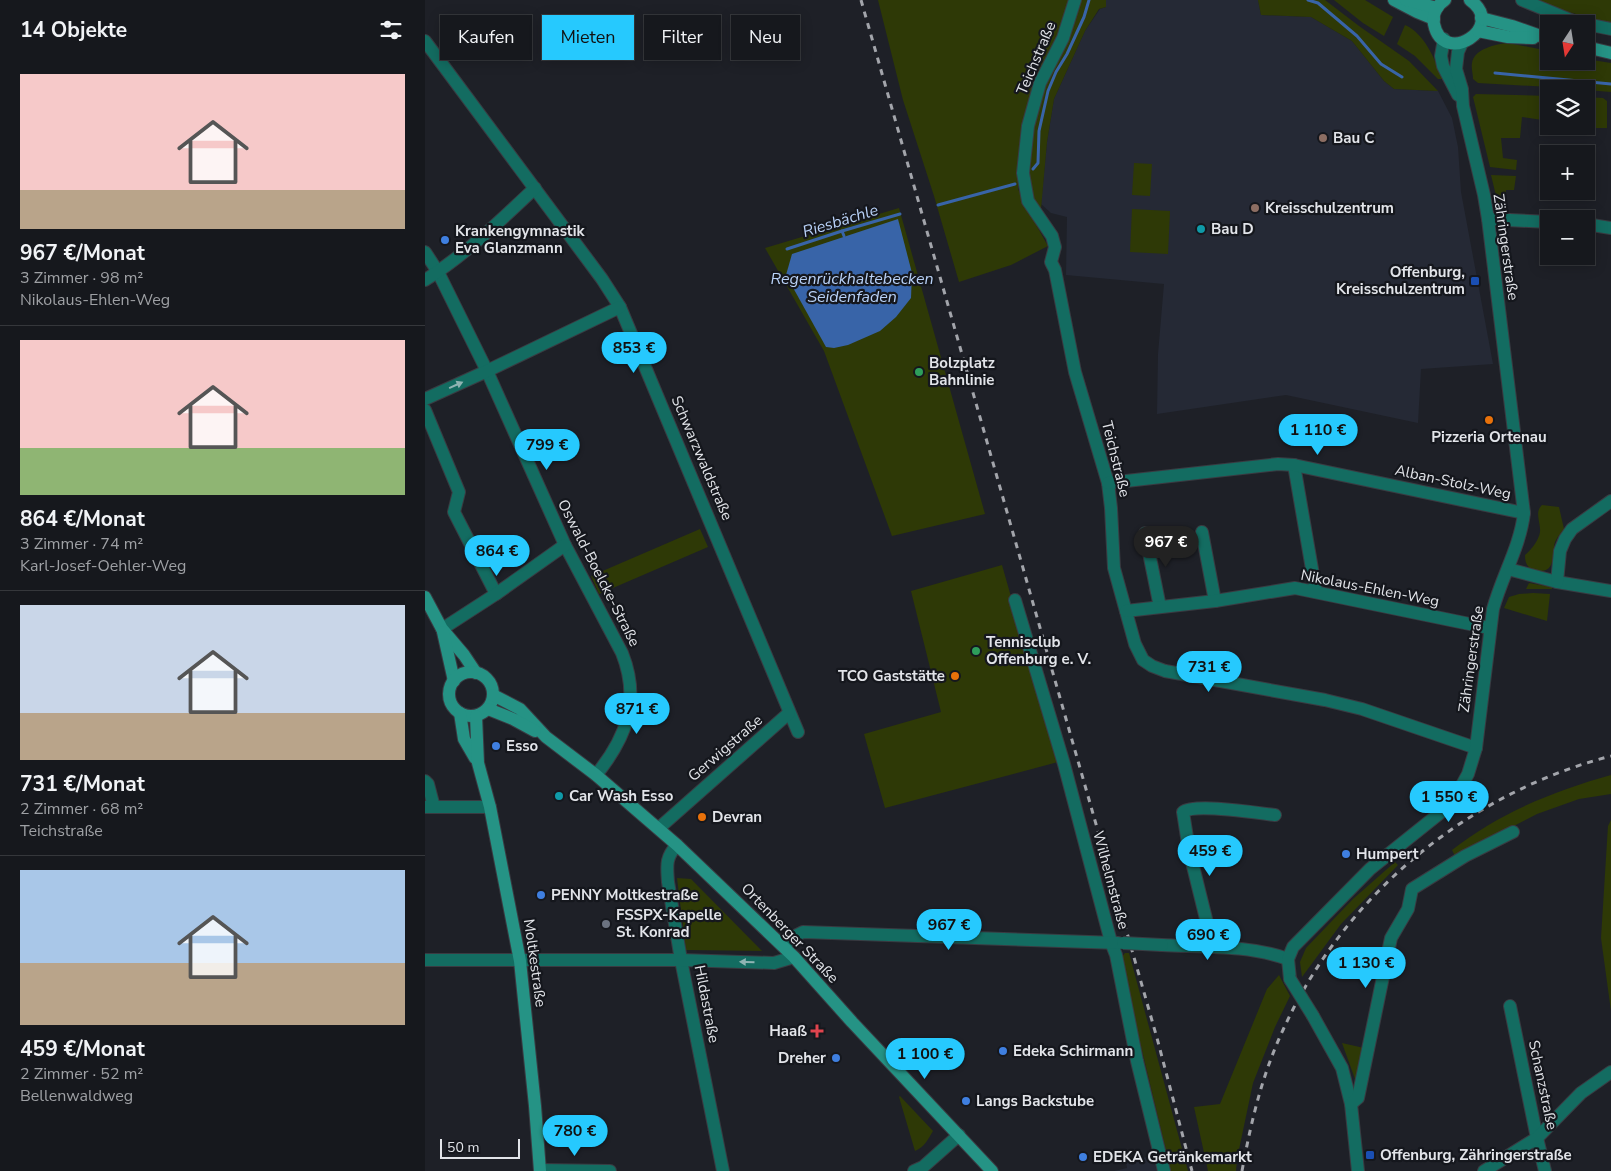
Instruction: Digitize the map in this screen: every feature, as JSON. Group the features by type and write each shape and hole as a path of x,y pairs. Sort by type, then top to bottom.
{"main road":[{"path":"1394,0 1417,12 1438,9"},
{"path":"1406,0 1438,9"},
{"path":"1438,9 1437,31 1444,39 1455,43 1462,43 1469,40 1480,25 1477,6 1470,0"},
{"path":"1480,25 1508,37 1540,39"},
{"path":"1595,50 1611,53"},
{"path":"425,597 442,629 464,655 476,673 488,680 491,685 493,695 491,705 476,716 471,716 460,713 455,709 450,698 451,686 464,674 476,673"},
{"path":"442,629 455,681"},
{"name":"Ortenberger Straße","path":"493,695 520,709 546,737"},
{"name":"Ortenberger Straße","path":"488,709 513,719 546,737 596,775 659,828 794,957 852,1022 992,1171"},
{"name":"Moltkestraße","path":"460,713 464,739 478,762"},
{"name":"Moltkestraße","path":"476,716 478,762 490,807 520,961 540,1170"}],"street":[{"name":"Teichstraße","path":"1075,0 1063,38 1040,83 1028,126 1023,173 1028,201 1053,236 1055,247 1051,262 1055,270 1075,372 1108,483 1114,568 1135,644 1143,660 1165,671 1325,700 1371,712 1476,748"},
{"path":"1523,0 1559,15"},
{"path":"1595,26 1611,29"},
{"name":"Zähringerstraße","path":"1444,39 1441,56 1443,66 1463,106"},
{"name":"Schwarzwaldstraße","path":"425,41 602,279 620,307 798,732"},
{"name":"Zähringerstraße","path":"1289,959 1293,947 1303,935 1370,869 1445,809 1457,794 1468,774 1476,748 1489,628 1496,597 1508,570 1522,529 1523,513 1488,219 1463,106 1462,89 1456,69 1458,52 1462,43"},
{"path":"425,280 438,272 489,231 535,188"},
{"path":"1488,219 1540,222"},
{"path":"1595,225 1611,228"},
{"name":"Oswald-Boelcke-Straße","path":"425,252 438,272 487,371 565,545 627,666 630,679 630,707 627,723 619,742 596,775"},
{"path":"425,399 620,307"},
{"path":"425,410 459,492 454,512 496,594"},
{"name":"Alban-Stolz-Weg","path":"1108,483 1278,464 1294,465 1523,513"},
{"path":"1294,465 1316,592"},
{"path":"1557,582 1560,551 1565,539 1572,529 1611,501"},
{"path":"1202,532 1215,601"},
{"path":"1145,533 1160,607"},
{"path":"442,629 496,594 565,545"},
{"path":"1508,570 1557,582 1611,591"},
{"name":"Nikolaus-Ehlen-Weg","path":"1126,611 1215,601 1295,588 1489,628"},
{"name":"Wilhelmstraße","path":"1015,600 1117,943 1116,955 1137,1061 1164,1171"},
{"name":"Gerwigstraße","path":"659,828 789,713"},
{"path":"425,782 427,784 429,807 490,807"},
{"path":"1213,947 1189,850 1183,812 1187,809 1200,808 1275,815"},
{"path":"1351,1104 1358,1098 1391,938 1408,909 1412,889 1465,856 1513,832"},
{"name":"Hildastraße","path":"677,845 668,858 667,870 681,960 723,1171"},
{"path":"783,946 803,932 1213,947 1255,950 1289,959 1290,978 1342,1068 1351,1104 1358,1171"},
{"path":"425,960 681,960 773,963 794,957"},
{"name":"Schanzstraße","path":"1510,1006 1545,1171"},
{"path":"1484,1171 1537,1138 1581,1093 1611,1072"},
{"path":"921,1170 959,1135"},
{"path":"540,1170 610,1171"}],"shaded area":[{"name":"Kreisschulzentrum","path":"1106,0 1258,0 1261,15 1311,17 1352,41 1384,81 1394,89 1438,91 1452,118 1458,147 1461,192 1493,364 1421,369 1418,423 1286,395 1157,414 1158,354 1164,284 1066,275 1067,217 1051,213 1041,204 1047,142 1054,99 1085,31 1100,9 1106,7"},
{"path":"1153,1156 1157,1171 1114,1171 1127,1168 1126,1161"}],"green space":[{"path":"878,0 1069,0 1018,174 1018,189 1048,246 1011,265 959,282 903,100"},
{"path":"1079,0 1106,0 1106,7 1099,9 1085,31 1054,99 1047,142 1041,209 1030,194 1031,178 1028,176 1028,161 1039,99"},
{"path":"1258,0 1325,0 1409,61 1438,91 1394,89 1384,81 1352,41 1311,17 1261,15"},
{"path":"1334,0 1365,0 1393,17 1384,36 1363,23"},
{"path":"1536,0 1611,0 1611,24 1595,19 1595,15 1580,15"},
{"path":"1405,25 1424,41 1442,79 1438,79 1415,56 1397,44"},
{"path":"1508,43 1540,49 1540,70 1595,70 1595,60 1611,63 1611,92 1595,91 1595,80 1540,80 1540,86 1478,83 1473,79 1472,63 1474,58 1481,51"},
{"path":"1476,94 1540,96 1540,120 1522,117 1520,138 1501,138 1503,158 1517,160 1516,170 1490,167 1473,97"},
{"path":"1595,98 1603,98 1607,101 1607,128 1595,128"},
{"path":"1134,163 1152,164 1150,196 1132,195"},
{"path":"1491,175 1516,176 1514,190 1506,190 1505,204 1498,204"},
{"path":"899,208 985,514 892,536 824,351 765,248"},
{"path":"1132,209 1170,211 1168,254 1130,252"},
{"path":"1542,505 1559,507 1564,529 1555,542 1553,560 1550,567 1546,570 1538,571 1532,570 1528,566 1525,555 1534,545 1539,535 1538,511"},
{"path":"700,529 708,547 599,594 591,576"},
{"name":"Tennisclub Offenburg e. V.","path":"1002,565 1058,762 885,808 864,734 941,712 911,591"},
{"path":"1529,583 1552,587 1552,589 1526,589"},
{"path":"1533,593 1550,594 1547,621 1504,608 1509,597"},
{"path":"1611,775 1611,794 1579,799 1537,814 1455,856 1452,850 1508,814 1569,788"},
{"path":"1611,820 1611,1011 1601,938 1608,826"},
{"path":"1395,862 1398,865 1341,924 1302,977 1300,962 1306,948 1353,899"},
{"path":"677,878 691,879 762,951 686,950"},
{"path":"1125,953 1129,953 1188,1171 1171,1171 1120,959"},
{"path":"1279,975 1290,996 1275,1027 1253,1083 1236,1171 1208,1171 1194,1107 1220,1104 1267,989"},
{"path":"1342,1043 1364,1048 1358,1078 1355,1079"},
{"path":"899,1097 933,1131 924,1145 915,1151"}],"water":[{"name":"Regenrückhaltebecken Seidenfaden","path":"898,219 912,273 911,298 896,317 880,331 848,345 834,348 826,347 786,275 792,254"}],"waterway":[{"name":"Riesbächle","path":"1033,169 1038,163 1039,131 1048,91 1084,17 1089,0"},
{"path":"1308,0 1318,3 1357,36 1381,64 1402,77"},
{"path":"1495,73 1611,84"},
{"name":"Riesbächle","path":"938,205 1015,184"},
{"name":"Riesbächle","path":"787,249 900,214"},
{"name":"Riesbächle","path":"842,231 844,236"}],"railway":[{"path":"861,0 1157,1038 1192,1171"},
{"path":"1242,1171 1258,1099 1269,1064 1283,1030 1309,981 1340,935 1376,894 1416,856 1460,823 1508,795 1558,773 1611,756"}],"place":[{"name":"Bau C","path":"1323,138"},
{"name":"Kreisschulzentrum","path":"1255,208"},
{"name":"Bau D","path":"1201,229"},
{"name":"Krankengymnastik Eva Glanzmann","path":"445,240"},
{"name":"Offenburg, Kreisschulzentrum","path":"1475,281"},
{"name":"Bolzplatz Bahnlinie","path":"919,372"},
{"name":"Pizzeria Ortenau","path":"1489,420"},
{"name":"Tennisclub Offenburg e. V.","path":"976,651"},
{"name":"TCO Gaststätte","path":"955,676"},
{"name":"Esso","path":"496,746"},
{"name":"Car Wash Esso","path":"559,796"},
{"name":"Devran","path":"702,817"},
{"name":"Humpert","path":"1346,854"},
{"name":"PENNY Moltkestraße","path":"541,895"},
{"name":"FSSPX-Kapelle St. Konrad","path":"606,924"},
{"name":"Haaß","path":"817,1031"},
{"name":"Edeka Schirmann","path":"1003,1051"},
{"name":"Dreher","path":"836,1058"},
{"name":"Langs Backstube","path":"966,1101"},
{"name":"Offenburg, Zähringerstraße","path":"1370,1155"},
{"name":"EDEKA Getränkemarkt","path":"1083,1157"}]}
